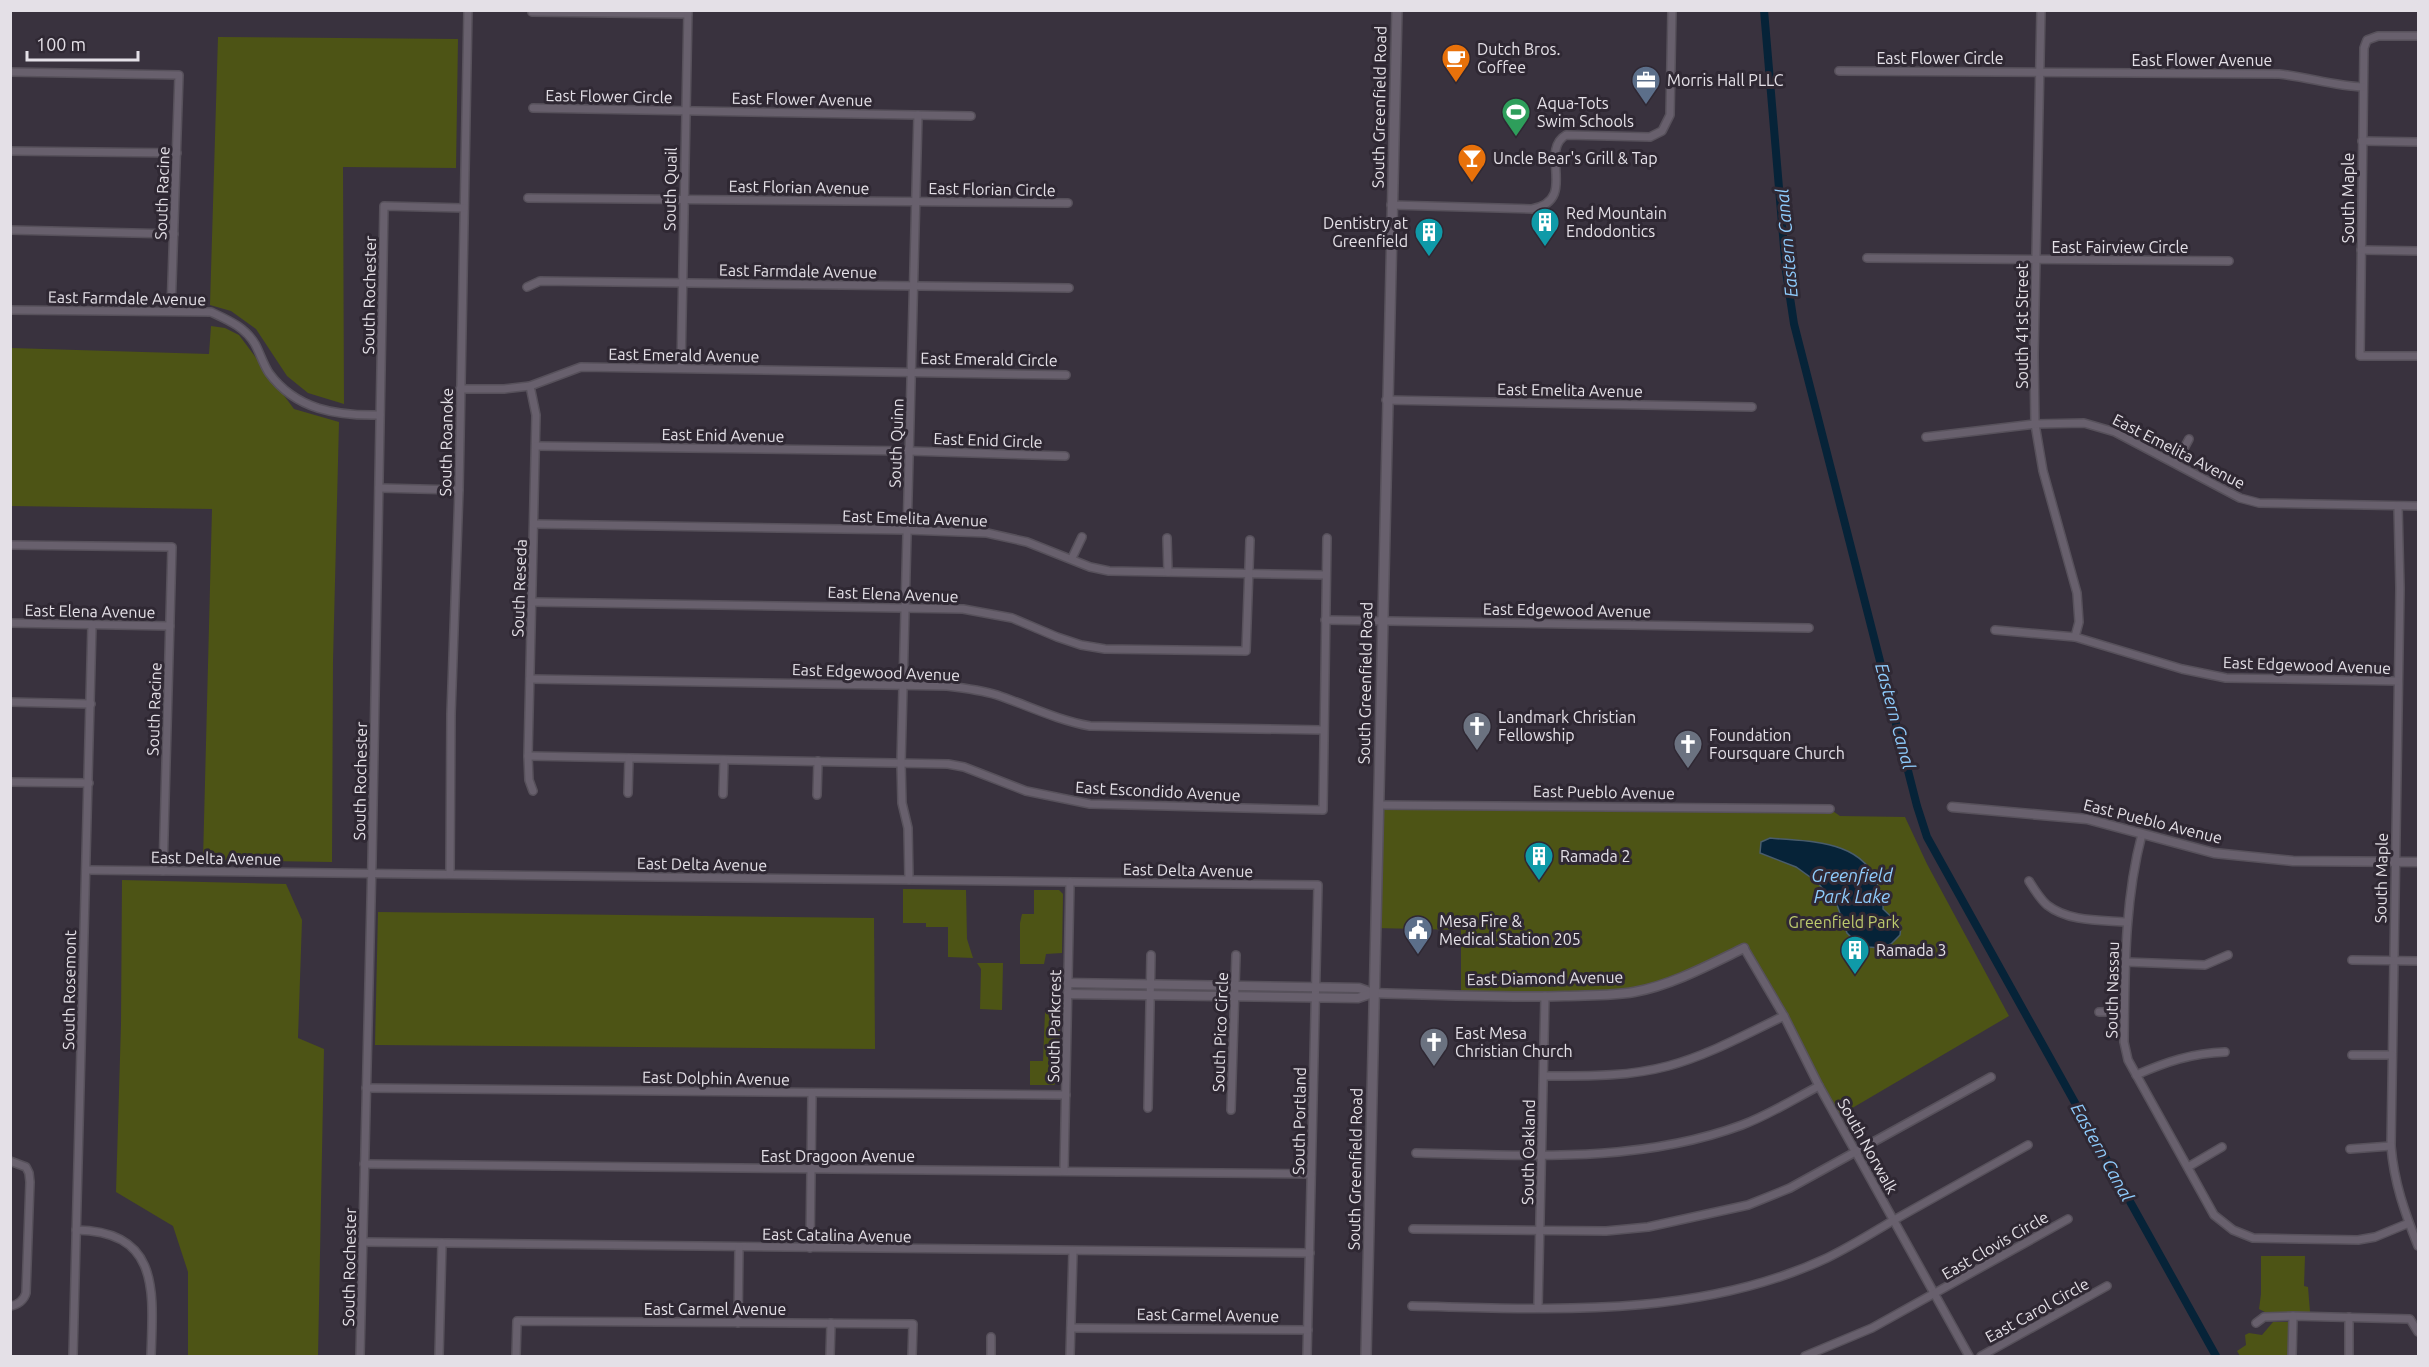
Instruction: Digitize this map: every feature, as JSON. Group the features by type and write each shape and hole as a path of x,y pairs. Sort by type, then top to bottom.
{"main road":[{"name":"South Greenfield Road","path":"1366,1356 1386,400 1397,10"}],"street":[{"name":"South Roanoke","path":"450,874 451,714 459,490 468,10"},
{"path":"1391,205 1532,209 1542,207 1552,200 1556,191 1556,146 1561,138 1566,135 1650,137 1662,131 1670,115 1672,10"},
{"name":"South 41st Street","path":"2041,10 2035,424 2043,471 2077,593 2079,622 2075,637"},
{"path":"532,12 688,12"},
{"name":"South Quail","path":"681,368 688,12"},
{"name":"South Maple","path":"2418,36 2378,36 2367,40 2364,51 2360,356 2418,356"},
{"name":"East Flower Circle","path":"1839,71 2040,72"},
{"name":"South Racine","path":"10,72 179,75 171,311"},
{"name":"East Flower Avenue","path":"2040,72 2279,74 2304,76 2333,85 2363,87"},
{"name":"East Flower Circle","path":"532,108 686,111"},
{"name":"East Flower Avenue","path":"686,111 918,115"},
{"path":"918,115 971,116"},
{"name":"South Quinn","path":"909,880 908,828 902,803 901,763 918,115"},
{"path":"2362,141 2418,142"},
{"path":"10,151 177,153"},
{"path":"528,198 683,199"},
{"name":"East Florian Avenue","path":"683,199 915,201"},
{"name":"East Florian Circle","path":"915,201 1068,203"},
{"name":"South Rochester","path":"360,1356 372,873 384,206 464,208"},
{"path":"10,230 174,234"},
{"path":"2361,250 2418,251"},
{"name":"East Fairview Circle","path":"1868,258 2229,261"},
{"name":"East Farmdale Avenue","path":"526,287 540,281 1069,288"},
{"name":"East Farmdale Avenue","path":"10,310 211,312 238,324 254,342 269,372 292,398 325,412 380,415"},
{"name":"East Emerald Avenue","path":"460,389 504,389 530,386 581,367 911,371"},
{"name":"East Emerald Circle","path":"911,371 1066,375"},
{"name":"South Reseda","path":"530,386 535,406 536,446 528,756 529,780 533,791"},
{"name":"East Emelita Avenue","path":"1386,400 1752,408"},
{"name":"East Emelita Avenue","path":"1926,437 2035,424 2084,423 2103,427 2240,498 2259,503 2418,506"},
{"path":"2176,463 2188,439"},
{"name":"East Enid Avenue","path":"536,446 909,451"},
{"name":"East Enid Circle","path":"909,451 1065,456"},
{"path":"379,488 459,490"},
{"name":"South Maple","path":"2398,506 2400,588 2391,1146 2400,1201 2418,1246"},
{"name":"East Emelita Avenue","path":"534,524 907,530 987,534 1027,542 1090,567 1109,571 1326,575"},
{"path":"1071,558 1082,537"},
{"path":"1167,538 1168,572"},
{"path":"1323,730 1327,538"},
{"path":"1249,573 1250,540"},
{"name":"South Racine","path":"10,545 172,547 163,871"},
{"name":"East Elena Avenue","path":"532,602 906,606 988,612 1012,618 1081,645 1105,649 1246,651 1249,573"},
{"name":"East Edgewood Avenue","path":"1325,620 1809,628"},
{"name":"East Elena Avenue","path":"10,623 170,626"},
{"name":"South Rosemont","path":"73,1356 92,624"},
{"name":"East Edgewood Avenue","path":"1995,630 2075,637 2182,669 2226,678 2398,681"},
{"name":"East Edgewood Avenue","path":"530,679 904,684 976,690 1064,721 1090,726 1323,730"},
{"path":"10,702 91,704"},
{"name":"East Escondido Avenue","path":"528,756 818,760 964,766 1026,791 1090,804 1323,810 1323,730"},
{"path":"628,793 629,758"},
{"path":"723,794 724,760"},
{"path":"817,795 818,760"},
{"path":"10,782 89,783"},
{"name":"East Pueblo Avenue","path":"1378,805 1830,809"},
{"name":"East Pueblo Avenue","path":"1952,807 2087,819 2214,853 2293,861 2418,862"},
{"name":"South Nassau","path":"2142,834 2133,867 2127,922 2124,1042 2128,1060 2214,1215 2233,1230 2253,1238 2358,1240 2375,1237 2409,1223"},
{"name":"East Delta Avenue","path":"86,870 1318,885"},
{"path":"2029,881 2045,904 2063,914 2085,919 2127,922"},
{"name":"South Parkcrest","path":"1064,1171 1070,882"},
{"name":"South Portland","path":"1307,1356 1318,885"},
{"name":"East Diamond Avenue","path":"1068,983 1359,988 1373,993 1545,996 1634,992 1692,973 1744,948"},
{"name":"South Norwalk","path":"1744,948 1784,1016 1893,1221 1969,1356"},
{"path":"1148,1108 1151,955"},
{"name":"South Pico Circle","path":"1231,1110 1236,955"},
{"path":"2126,962 2205,965 2228,955"},
{"path":"2352,960 2418,961"},
{"name":"East Diamond Avenue","path":"1068,994 1358,998 1373,993"},
{"name":"South Oakland","path":"1538,1308 1545,996"},
{"path":"2099,1012 2124,1012"},
{"path":"1544,1076 1621,1075 1669,1066 1709,1052 1784,1016"},
{"path":"2136,1075 2174,1059 2203,1053 2225,1052"},
{"path":"2352,1055 2392,1055"},
{"path":"1413,1230 1606,1231 1648,1227 1748,1205 1790,1188 1991,1077"},
{"path":"1416,1153 1599,1155 1645,1151 1744,1125 1820,1086"},
{"name":"East Dolphin Avenue","path":"366,1088 1066,1095"},
{"path":"810,1248 812,1093"},
{"path":"1412,1306 1607,1308 1647,1305 1712,1295 1772,1278 1826,1258 2028,1145"},
{"path":"2350,1149 2391,1146"},
{"path":"2188,1167 2222,1147"},
{"path":"10,1161 26,1167 30,1182 26,1293 25,1298 19,1303 10,1306"},
{"name":"East Dragoon Avenue","path":"364,1164 1311,1174"},
{"name":"East Clovis Circle","path":"1805,1356 1872,1328 2068,1219"},
{"path":"76,1230 97,1230 119,1238 133,1248 143,1262 151,1278 151,1356"},
{"name":"East Catalina Avenue","path":"363,1242 1310,1253"},
{"path":"439,1356 442,1243"},
{"path":"738,1323 739,1247"},
{"path":"1070,1356 1073,1251"},
{"name":"East Carol Circle","path":"1981,1356 2107,1286"},
{"path":"2292,1356 2293,1316"},
{"path":"2256,1323 2264,1317 2293,1316 2410,1319 2418,1332"},
{"path":"2349,1317 2349,1356"},
{"name":"East Carmel Avenue","path":"516,1356 517,1321 913,1324 912,1356"},
{"path":"830,1356 831,1323"},
{"name":"East Carmel Avenue","path":"1071,1328 1308,1330"},
{"path":"991,1337 991,1356"}],"green space":[{"path":"218,37 458,39 456,168 343,167 344,404 308,393 287,376 256,329 231,311 210,305"},
{"path":"211,326 225,328 239,335 294,409 339,422 333,661 332,862 203,860 212,509 11,506 11,348 209,354"},
{"name":"Greenfield Park","path":"1378,805 1830,809 1840,816 1905,817 1927,864 2009,1016 1837,1117 1744,948 1692,973 1634,992 1461,995 1461,930 1375,928"},
{"path":"122,880 286,884 302,920 298,1038 324,1049 318,1356 188,1356 188,1272 173,1226 116,1192"},
{"path":"903,889 966,890 967,939 973,958 948,957 948,927 926,927 926,923 903,923"},
{"path":"1034,890 1059,890 1063,894 1062,953 1046,954 1044,964 1020,964 1020,923 1022,914 1034,914"},
{"path":"378,912 874,918 875,1049 375,1045"},
{"path":"977,963 1003,963 1002,1010 980,1009 981,969"},
{"path":"1045,1012 1060,1012 1058,1080 1054,1085 1030,1085 1030,1061 1043,1061"},
{"path":"2261,1256 2305,1256 2304,1286 2308,1287 2310,1312 2265,1312 2259,1309"},
{"path":"2273,1322 2288,1322 2289,1356 2240,1356 2237,1351 2246,1345 2245,1335 2249,1333 2262,1335"}],"water":[{"name":"Greenfield Park Lake","path":"1770,838 1833,846 1861,859 1871,871 1878,886 1883,909 1901,926 1900,935 1891,944 1879,948 1857,943 1847,933 1837,905 1817,882 1796,867 1760,853 1761,842"}],"waterway":[{"name":"Eastern Canal","path":"1764,10 1786,271 1794,324 1917,806 1927,837 2216,1356"}],"place":[{"name":"Dutch Bros. Coffee","path":"1456,84"},
{"name":"Morris Hall PLLC","path":"1646,106"},
{"name":"Aqua-Tots Swim Schools","path":"1516,138"},
{"name":"Uncle Bear's Grill & Tap","path":"1472,184"},
{"name":"Red Mountain Endodontics","path":"1545,248"},
{"name":"Dentistry at Greenfield","path":"1429,258"},
{"name":"Landmark Christian Fellowship","path":"1477,752"},
{"name":"Foundation Foursquare Church","path":"1688,770"},
{"name":"Ramada 2","path":"1539,882"},
{"name":"Mesa Fire & Medical Station 205","path":"1418,956"},
{"name":"Ramada 3","path":"1855,976"},
{"name":"East Mesa Christian Church","path":"1434,1068"}]}
